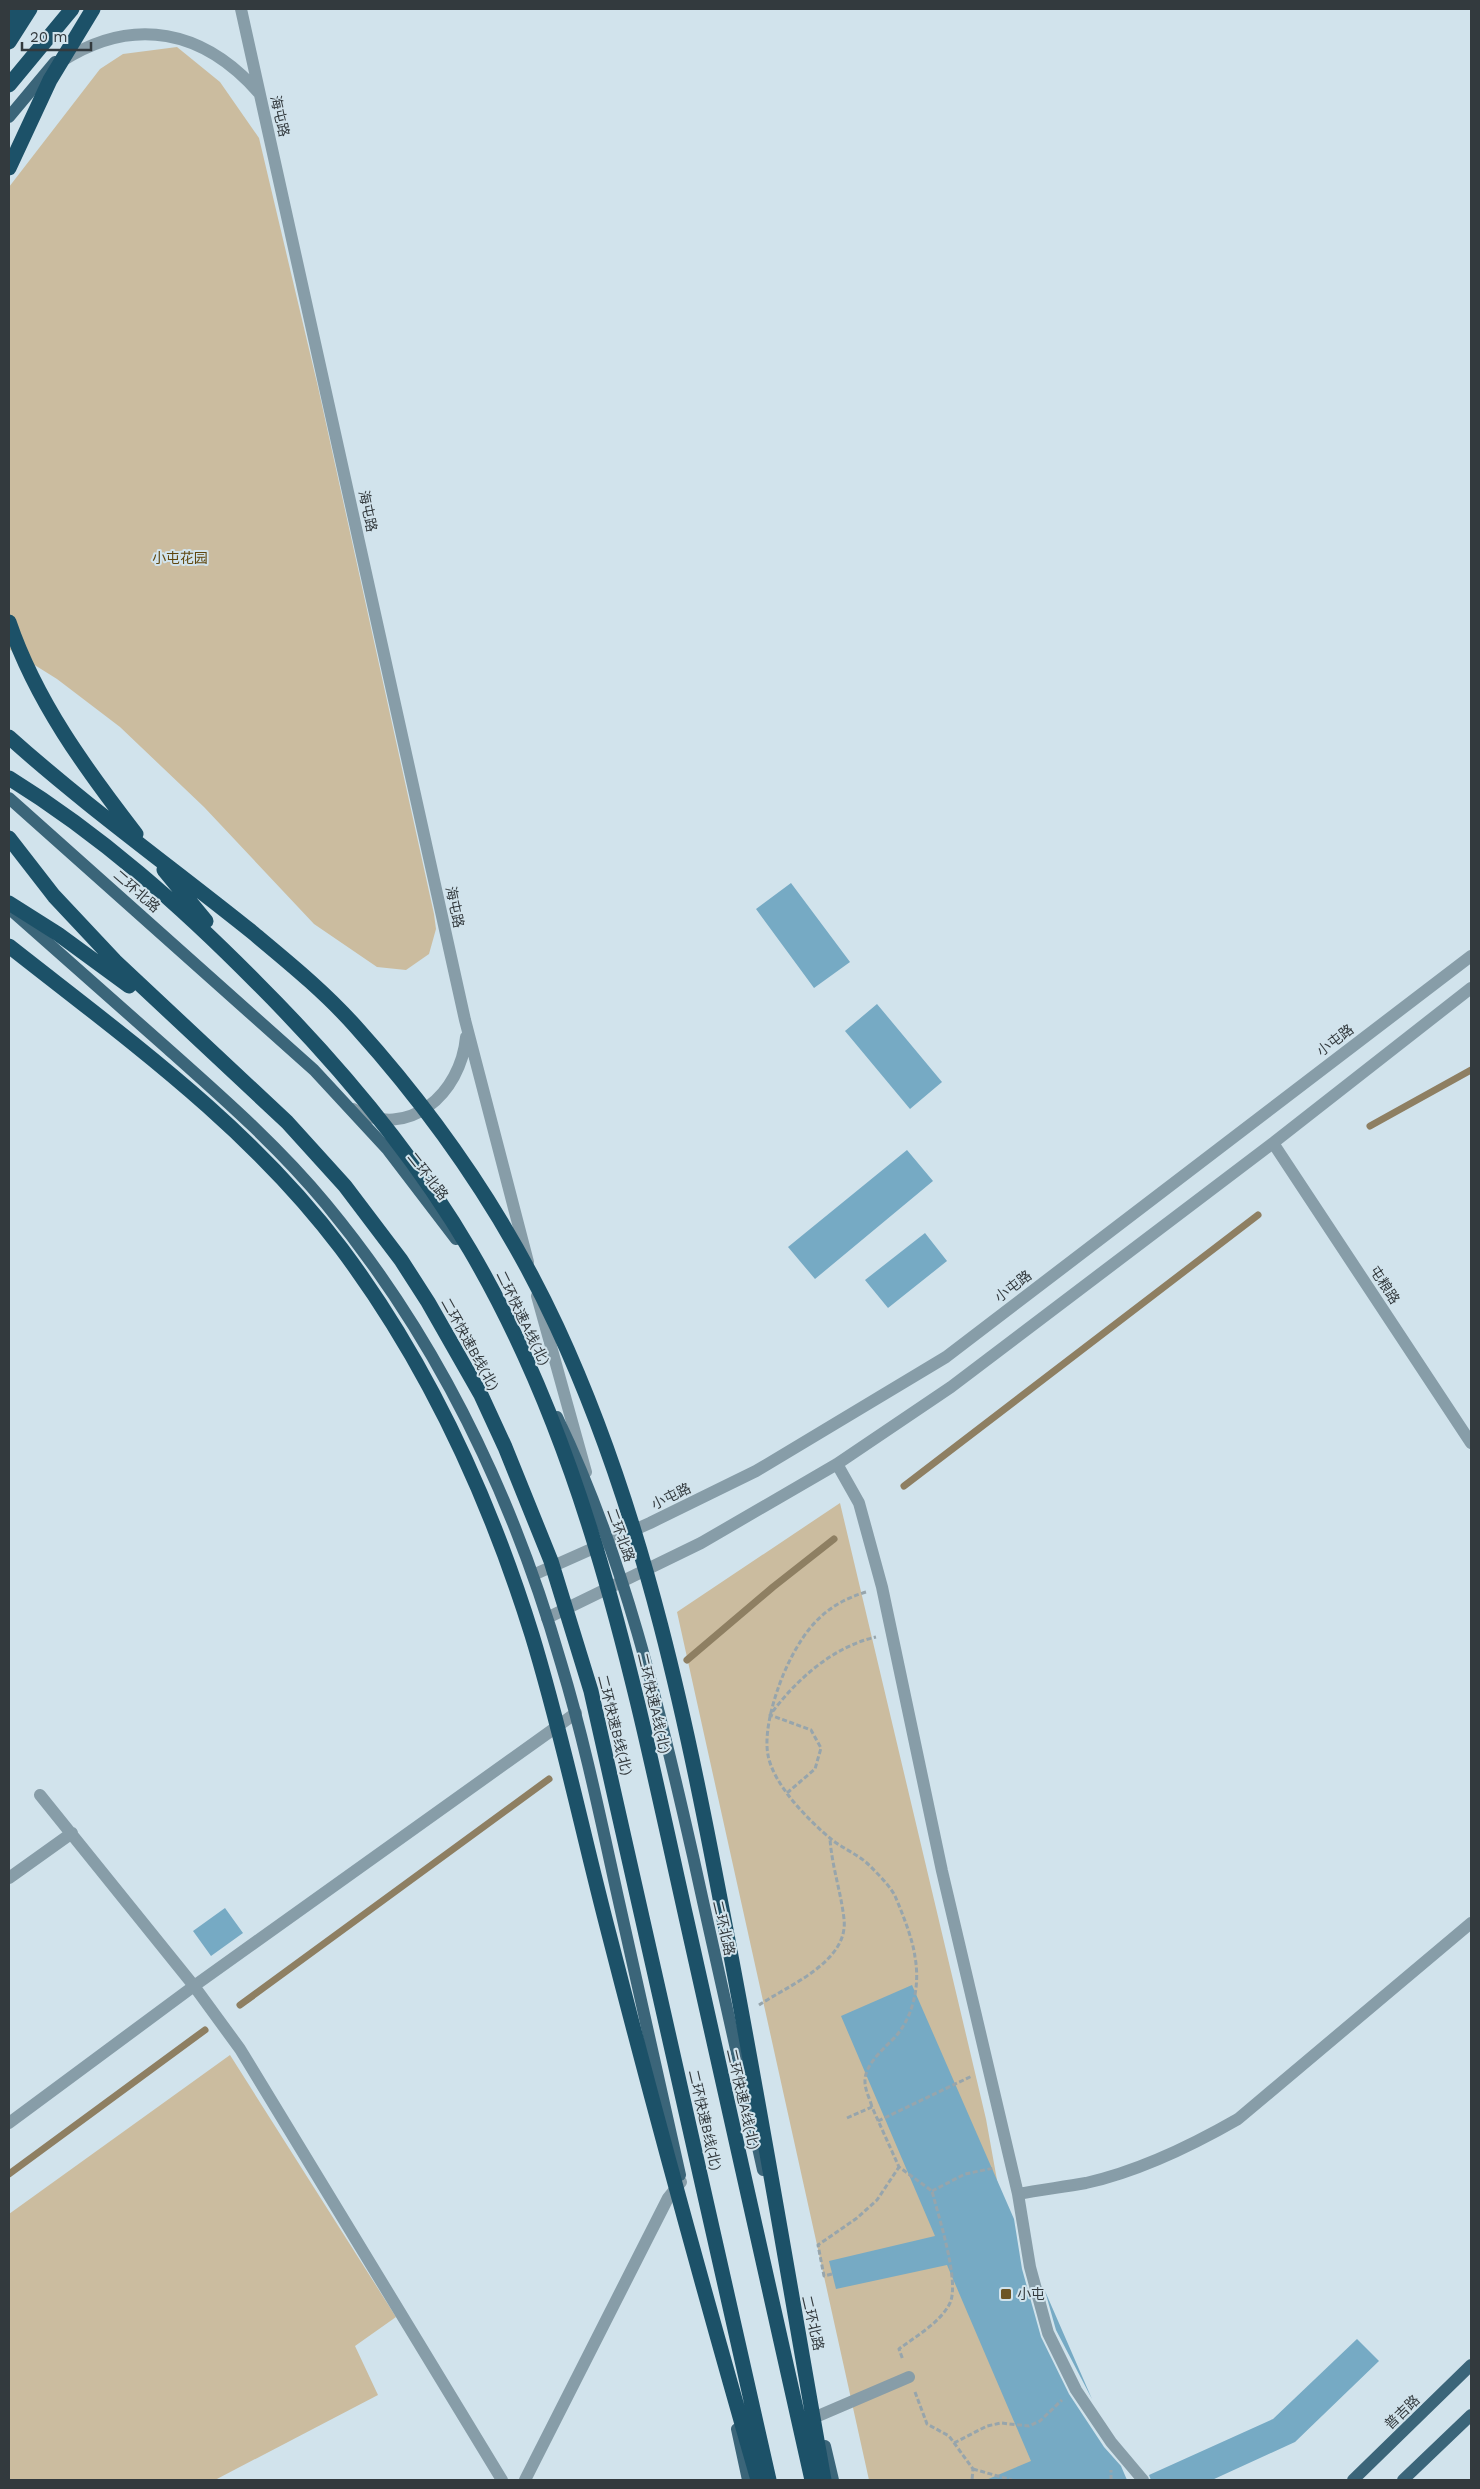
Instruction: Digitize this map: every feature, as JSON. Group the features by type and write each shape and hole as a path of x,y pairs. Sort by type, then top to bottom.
{"highway":[{"path":"9,20 18,9"},
{"path":"9,42 30,9"},
{"path":"9,85 72,9"},
{"path":"9,168 50,80 92,9"},
{"path":"9,622 42,697 85,765 170,878 285,1011"},
{"path":"9,737 111,822 288,962 352,1022 386,1061 450,1143 502,1223 532,1276 578,1376 619,1485 656,1607 689,1744 753,2075 824,2480"},
{"path":"9,778 72,820 138,871 199,925 285,1011"},
{"path":"9,838 54,896 94,939 159,1005 228,1068"},
{"path":"9,903 58,934 130,987 228,1068"},
{"path":"9,946 128,1039 206,1104 258,1151 286,1181 335,1240 367,1284 398,1331 444,1414 490,1517 532,1636 551,1702 651,2096 758,2480"},
{"name":"二环快速A线(北)","path":"285,1011 321,1049 386,1127 444,1208 479,1266 518,1342 561,1443 598,1556 633,1684 812,2480"},
{"name":"二环快速B线(北)","path":"228,1068 316,1153 356,1200 401,1260 455,1347 481,1395 529,1502 572,1624 606,1753 769,2480"}],"main road":[{"path":"9,117 99,9"},
{"name":"二环北路","path":"9,798 274,1032 352,1109 422,1193 489,1290 525,1354 558,1420 607,1537 656,1693 832,2480"},
{"path":"9,908 256,1128 297,1171 357,1242 414,1326 465,1416 508,1510 533,1575 576,1714 748,2480"},
{"name":"普吉路","path":"1354,2480 1471,2365"},
{"path":"1403,2480 1471,2415"}],"street":[{"name":"海屯路","path":"241,9 465,1020"},
{"path":"47,71 71,55 95,44 126,35 156,34 185,40 212,52 237,71 260,95"},
{"name":"小屯路","path":"533,1575 607,1537 756,1471 946,1357 1471,956"},
{"path":"547,1618 623,1583 701,1543 837,1464 952,1387 1273,1143 1471,988"},
{"path":"352,1109 370,1118 391,1119 413,1114 433,1103 450,1086 462,1064 466,1036 465,1020"},
{"path":"465,1020 543,1317 607,1537"},
{"name":"屯粮路","path":"1273,1143 1471,1443"},
{"path":"837,1464 858,1502 882,1587 942,1871 1018,2194 1030,2267 1048,2333 1076,2390 1111,2442 1143,2480"},
{"path":"9,2123 194,1986 576,1714"},
{"path":"40,1795 194,1986 240,2049 502,2480"},
{"path":"9,1878 72,1833"},
{"path":"1018,2194 1087,2182 1148,2164 1196,2143 1238,2119 1471,1923"},
{"path":"525,2480 668,2198 681,2182"},
{"path":"818,2416 909,2376"}],"path":[{"path":"882,1587 846,1598 822,1614 799,1643 782,1676 770,1715 768,1755 779,1784 830,1839 870,1865 894,1895 915,1956 918,1983 910,2010 897,2035 876,2054 865,2080 872,2107 899,2167 932,2190 952,2276 950,2302 934,2323 899,2349 927,2424 950,2436 973,2469 1012,2480"},
{"path":"770,1715 786,1694 832,1656 864,1640 893,1634"},
{"path":"770,1715 811,1730 821,1748 815,1770 787,1792"},
{"path":"730,2020 812,1974 828,1960 840,1943 845,1921 832,1862 830,1839"},
{"path":"878,2120 988,2068"},
{"path":"847,2118 872,2107"},
{"path":"932,2190 965,2174 1011,2164"},
{"path":"832,2274 824,2276 818,2245 857,2218 876,2200 899,2167"},
{"path":"954,2443 988,2426 1001,2423 1028,2426 1040,2421 1055,2405 1076,2390"},
{"path":"972,2480 973,2469"}],"green space":[{"name":"小屯花园","path":"177,47 220,82 259,138 318,387 434,914 436,929 429,954 406,970 377,967 314,924 204,807 120,727 57,679 9,649 9,187 100,69 123,54"},
{"path":"840,1503 986,2119 1019,2302 1070,2414 1122,2480 869,2480 677,1612"},
{"path":"230,2055 396,2317 355,2346 378,2395 215,2480 9,2480 9,2214"}],"building":[{"path":"791,883 850,962 814,988 756,909"},
{"path":"877,1004 942,1082 910,1109 845,1031"},
{"path":"907,1150 933,1181 815,1279 788,1247"},
{"path":"925,1233 947,1261 888,1308 865,1280"},
{"path":"225,1908 243,1933 211,1956 193,1931"},
{"name":"小屯","path":"912,1985 1014,2219 1022,2269 1041,2337 1069,2394 1104,2447 1121,2466 1127,2480 986,2480 1031,2461 947,2265 836,2289 829,2261 935,2236 841,2016"},
{"path":"1045,2291 1092,2399 1056,2330"},
{"path":"1357,2339 1379,2361 1295,2442 1212,2480 1151,2480 1149,2475 1273,2419"}],"waterway":[{"path":"1370,1126 1471,1070"},
{"path":"904,1486 1258,1215"},
{"path":"687,1660 773,1587 834,1539"},
{"path":"240,2005 549,1779"},
{"path":"9,2174 205,2030"}],"place":[{"name":"小屯","path":"1006,2294"}]}
